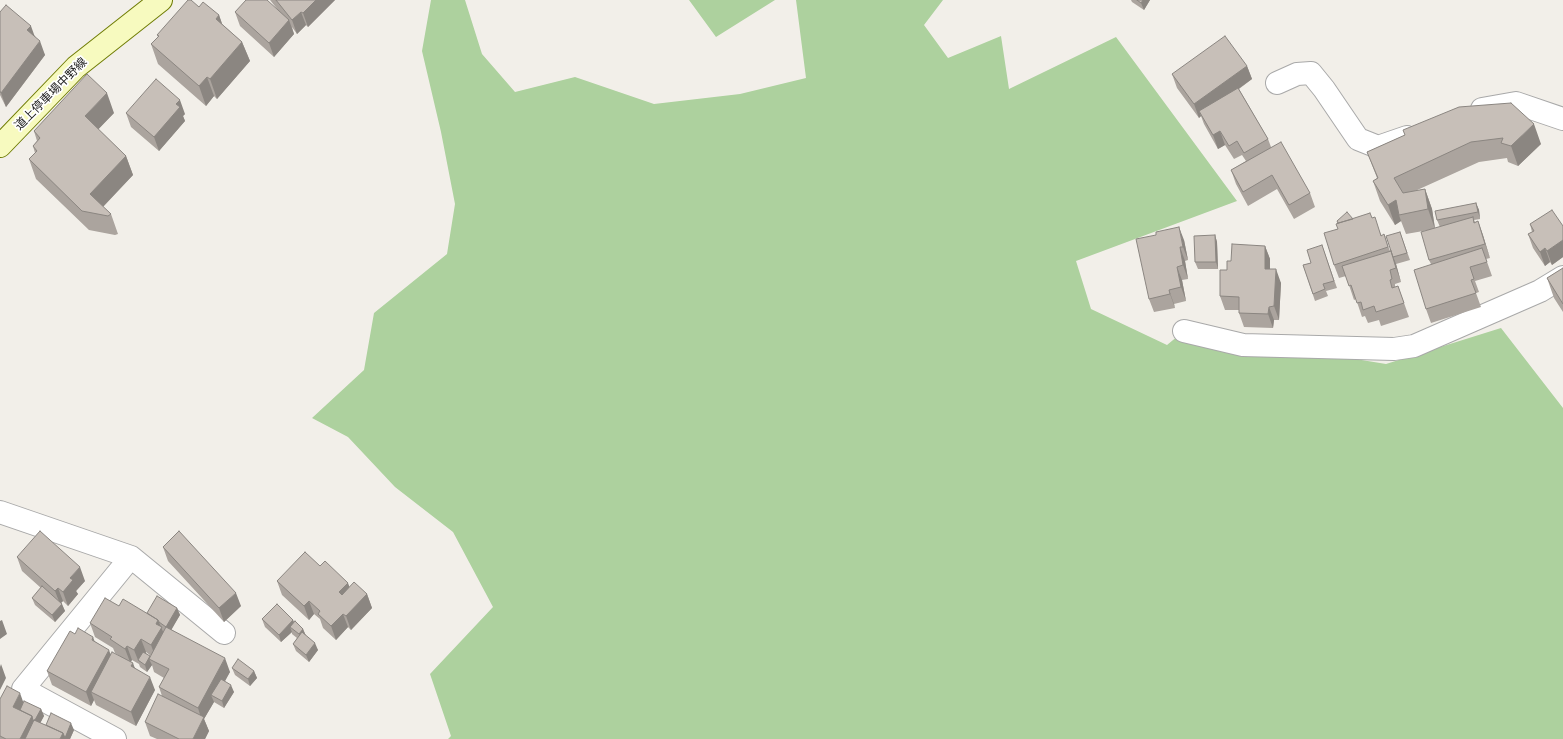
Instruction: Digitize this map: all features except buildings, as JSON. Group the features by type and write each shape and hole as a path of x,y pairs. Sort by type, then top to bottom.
{"main road":[{"name":"道上停車場中野線","path":"0,146 76,67 161,0"}],"street":[{"path":"1277,83 1297,74 1311,73 1324,89 1358,139 1378,147 1399,141 1427,128"},
{"path":"1463,112 1516,103 1563,119"},
{"path":"1184,330 1243,345 1394,349 1414,346 1540,292 1563,276"},
{"path":"0,512 132,557 224,633"},
{"path":"114,739 23,689 132,557"}],"green space":[{"path":"431,0 465,0 482,54 515,92 575,77 654,104 740,94 806,78 796,0 943,0 924,25 948,58 1001,36 1009,89 1116,37 1237,201 1076,261 1091,309 1167,345 1184,331 1386,364 1501,328 1563,408 1563,739 448,739 451,736 430,674 493,607 453,532 395,487 348,437 312,418 364,370 374,313 447,254 455,204 441,132 422,51"},
{"path":"689,0 775,0 716,37"}]}
